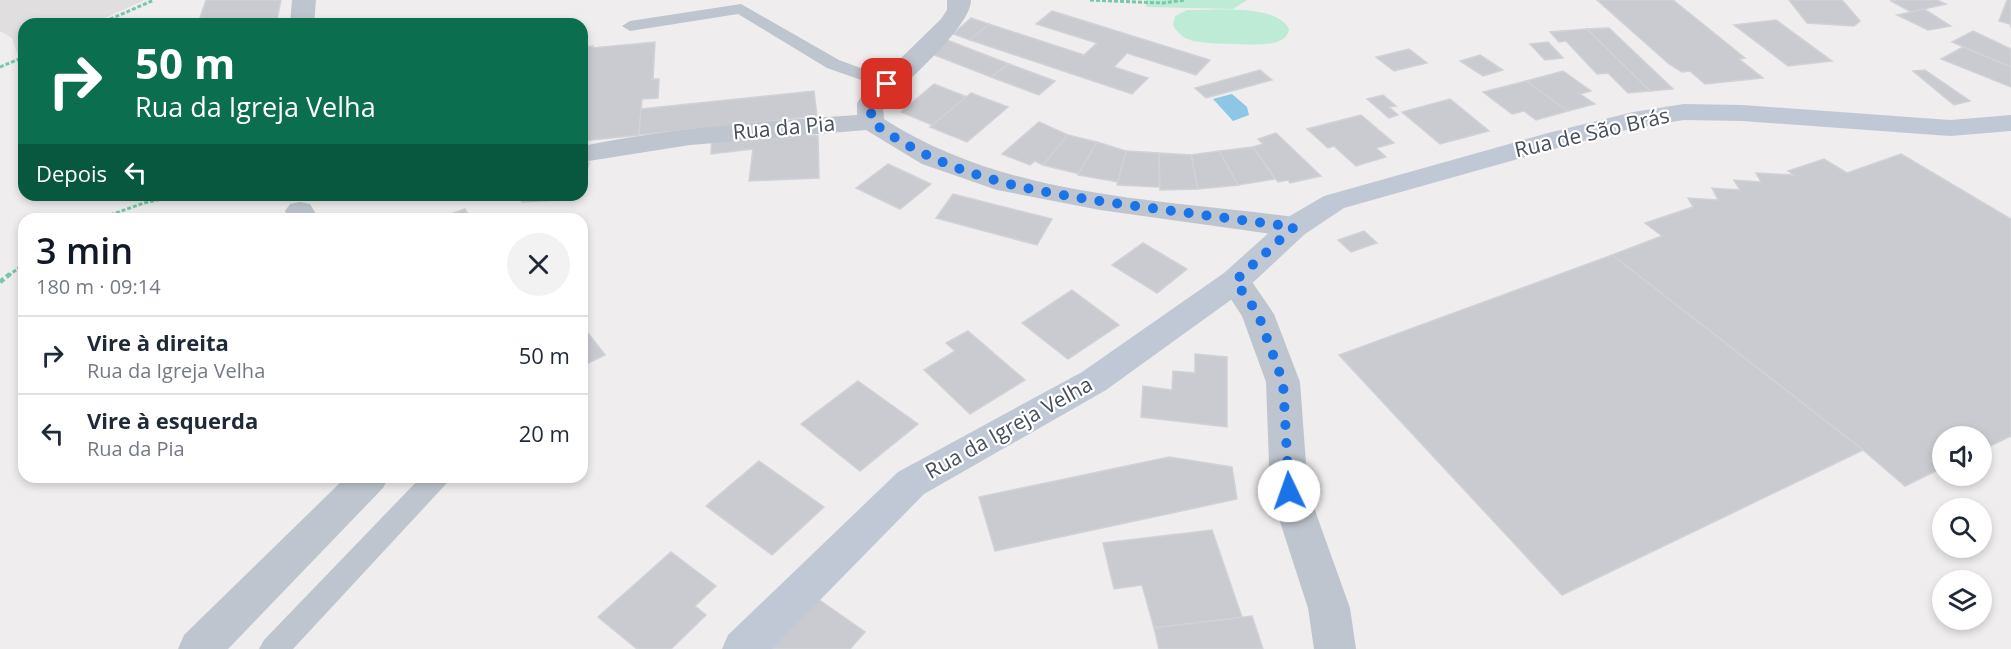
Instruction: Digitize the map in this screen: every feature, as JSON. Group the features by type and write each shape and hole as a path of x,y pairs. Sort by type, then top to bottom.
{"street":[{"path":"302,18 304,0"},
{"path":"959,0 959,10 950,24 870,103 872,122 890,136 955,169 1038,192 1294,227"},
{"name":"Rua de São Brás","path":"1294,227 1334,202 1344,199 1558,139 1633,120 1684,112 1742,112 1950,128 2011,123"},
{"name":"Rua da Pia","path":"588,153 625,145 766,128 872,122"},
{"name":"Rua da Igreja Velha","path":"743,649 911,483 1094,381 1235,281 1294,227"},
{"path":"1235,281 1258,314 1283,382 1289,491 1329,608 1335,649"},
{"path":"199,649 364,483"}],"lane":[{"path":"630,26 741,4 833,64 887,84"},
{"path":"274,649 431,483"}],"path":[{"path":"113,18 154,0"},
{"path":"1090,0 1163,3 1185,0"},
{"path":"0,67 18,60"},
{"path":"116,213 153,201"},
{"path":"0,282 18,268"}],"shaded area":[{"path":"0,0 145,0 104,18 18,18 18,56 12,38 0,31"}],"green space":[{"path":"1146,0 1247,0 1233,9 1146,7"},
{"path":"1187,10 1258,12 1282,21 1289,29 1282,40 1266,44 1231,44 1190,40 1182,36 1173,25 1175,16"}],"water":[{"path":"1232,94 1247,107 1249,115 1233,121 1213,99"}],"building":[{"path":"206,0 281,0 277,18 200,18"},
{"path":"1597,0 1673,0 1745,58 1739,59 1763,78 1705,84 1690,71 1682,72 1669,64"},
{"path":"1789,0 1842,0 1860,21 1854,26 1807,23"},
{"path":"1937,0 1946,4 1911,12 1891,1"},
{"path":"2007,0 2011,0 2011,28 2010,24 1999,21"},
{"path":"1924,9 1951,26 1928,30 1897,15"},
{"path":"1052,11 1210,60 1196,75 1127,53 1114,67 1148,78 1132,94 970,40 989,24 1084,55 1097,43 1036,24"},
{"path":"971,18 989,24 970,40 953,34"},
{"path":"1776,20 1832,61 1788,66 1734,25"},
{"path":"1609,28 1673,89 1650,91 1587,29"},
{"path":"1587,29 1650,91 1628,93 1608,73 1597,74 1566,41 1559,42 1550,32"},
{"path":"1973,31 2011,49 2011,67 1952,42"},
{"path":"947,40 1009,64 991,77 934,55"},
{"path":"655,42 653,79 659,79 658,98 642,99 639,135 588,140 588,46 593,46 592,48"},
{"path":"1548,42 1563,58 1545,60 1530,44"},
{"path":"1963,47 2011,67 2011,87 1941,59"},
{"path":"1409,49 1427,63 1394,71 1376,57"},
{"path":"1480,55 1503,70 1483,76 1460,61"},
{"path":"1009,64 1055,81 1039,95 991,77"},
{"path":"1260,70 1272,80 1206,98 1195,88"},
{"path":"1925,70 1970,101 1954,105 1913,71"},
{"path":"1563,71 1591,91 1580,94 1595,104 1568,111 1526,81"},
{"path":"1526,81 1568,111 1536,120 1524,111 1512,114 1483,92"},
{"path":"934,84 967,97 932,125 901,112"},
{"path":"814,91 817,116 639,135 641,109"},
{"path":"971,93 1008,107 967,142 930,127"},
{"path":"1383,95 1396,106 1389,107 1398,115 1389,118 1367,99"},
{"path":"1450,99 1489,131 1440,144 1402,112"},
{"path":"1361,115 1394,143 1376,148 1386,157 1356,166 1334,146 1328,148 1307,129"},
{"path":"1039,122 1068,135 1043,165 1035,161 1030,165 1002,154"},
{"path":"752,132 818,136 819,178 749,181 753,149 711,154 712,136"},
{"path":"1276,133 1321,176 1290,183 1288,180 1278,182 1253,147 1263,144 1258,139"},
{"path":"1068,135 1097,142 1079,174 1043,165"},
{"path":"1097,142 1126,151 1118,182 1078,175"},
{"path":"1253,147 1275,179 1238,185 1219,151"},
{"path":"1126,151 1159,153 1159,187 1117,185"},
{"path":"1219,151 1238,185 1198,189 1191,155"},
{"path":"1159,153 1191,155 1198,189 1160,190"},
{"path":"1901,154 2011,219 2011,436 1992,445 1992,426 1932,426 1932,473 1905,486 1863,450 1612,255 1662,236 1645,223 1693,207 1688,198 1718,200 1712,188 1740,190 1734,180 1761,182 1756,173 1794,175 1788,171 1824,159 1847,173"},
{"path":"888,164 931,184 900,209 856,188"},
{"path":"953,194 1052,219 1037,245 936,218"},
{"path":"465,209 467,213 454,213"},
{"path":"1364,231 1377,243 1351,252 1338,240"},
{"path":"1143,243 1187,269 1157,293 1112,265"},
{"path":"1612,255 1863,450 1562,595 1339,355"},
{"path":"1072,290 1119,325 1068,359 1022,323"},
{"path":"968,331 1025,380 970,414 924,370 955,351 946,343"},
{"path":"588,333 605,355 588,363"},
{"path":"1195,354 1227,357 1227,427 1141,417 1143,386 1172,390 1173,371 1195,373"},
{"path":"858,381 918,424 860,471 801,424"},
{"path":"1169,457 1232,467 1237,499 995,551 979,497"},
{"path":"759,461 824,507 772,555 706,506"},
{"path":"1212,530 1242,617 1154,628 1142,585 1114,589 1103,543"},
{"path":"671,552 716,586 695,606 706,615 671,649 637,649 598,617"},
{"path":"818,599 865,632 850,649 771,649"},
{"path":"1252,616 1263,649 1159,649 1154,628"}],"route":[{"path":"887,84 870,103 872,122 890,136 955,169 1038,192 1294,227 1235,281 1258,314 1283,382 1289,491"}]}
